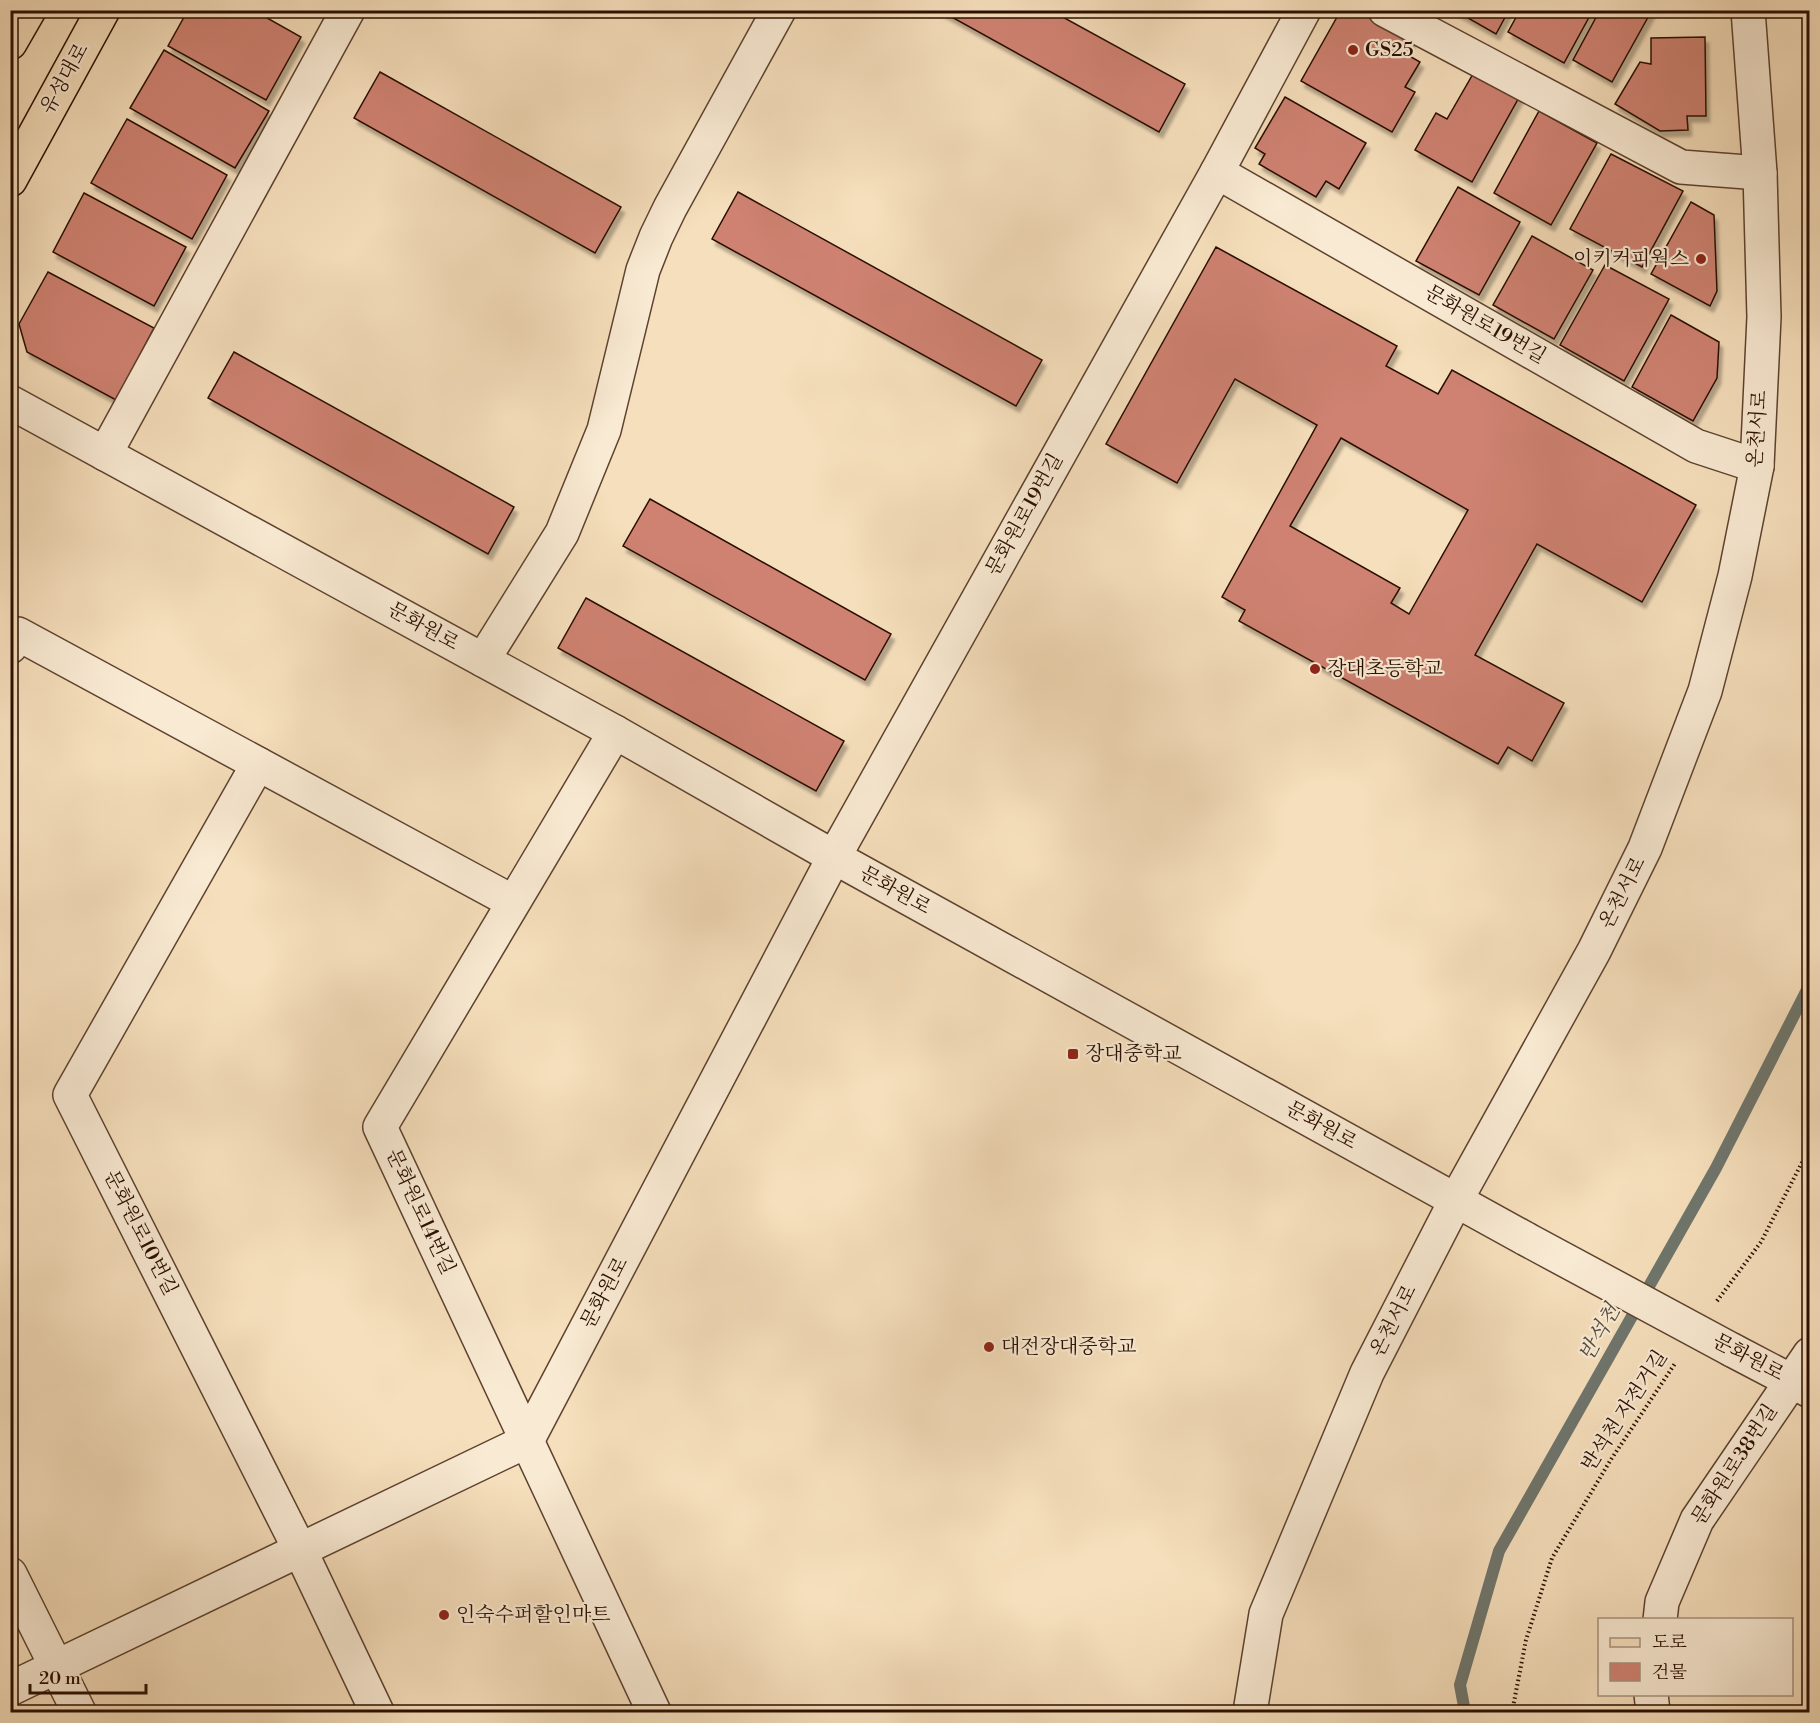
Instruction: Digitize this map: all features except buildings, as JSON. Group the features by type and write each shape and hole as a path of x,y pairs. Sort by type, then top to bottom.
{"main road":[{"path":"10,43 28,10"},
{"name":"유성대로","path":"10,180 103,10"}],"street":[{"path":"105,454 348,10"},
{"path":"483,660 562,533 604,430 643,270 656,237 684,181 779,10"},
{"name":"문화원로19번길","path":"834,857 1217,172 1304,10"},
{"path":"1385,10 1682,167 1760,173"},
{"name":"온천서로","path":"1250,1713 1266,1614 1366,1373 1456,1200 1594,951 1645,849 1705,691 1735,576 1757,466 1764,317 1760,173 1748,10"},
{"name":"문화원로19번길","path":"1217,172 1696,446 1757,466"},
{"name":"문화원로","path":"10,402 615,732 834,857 1526,1239 1800,1386"},
{"path":"14,640 258,764 513,902"},
{"name":"문화원로14번길","path":"615,732 380,1127 654,1713"},
{"name":"문화원로10번길","path":"258,764 70,1095 300,1550 377,1713"},
{"name":"문화원로","path":"527,1441 834,857"},
{"name":"문화원로38번길","path":"1660,1618 1662,1602 1696,1520 1800,1386 1809,1354"},
{"path":"10,1689 527,1441"},
{"path":"10,1574 79,1713"},
{"path":"1651,1696 1653,1713"}],"path":[{"path":"1714,1306 1761,1242 1809,1147"},
{"name":"반석천 자전거길","path":"1512,1713 1526,1640 1552,1558 1610,1461 1681,1354"}],"waterway":[{"name":"반석천","path":"1465,1712 1460,1685 1499,1551 1716,1168 1810,984"}],"place":[{"name":"GS25","path":"1353,50"},
{"name":"이키커피웍스","path":"1701,259"},
{"name":"장대초등학교","path":"1315,669"},
{"name":"장대중학교","path":"1073,1054"},
{"name":"대전장대중학교","path":"989,1347"},
{"name":"인숙수퍼할인마트","path":"444,1615"}]}
